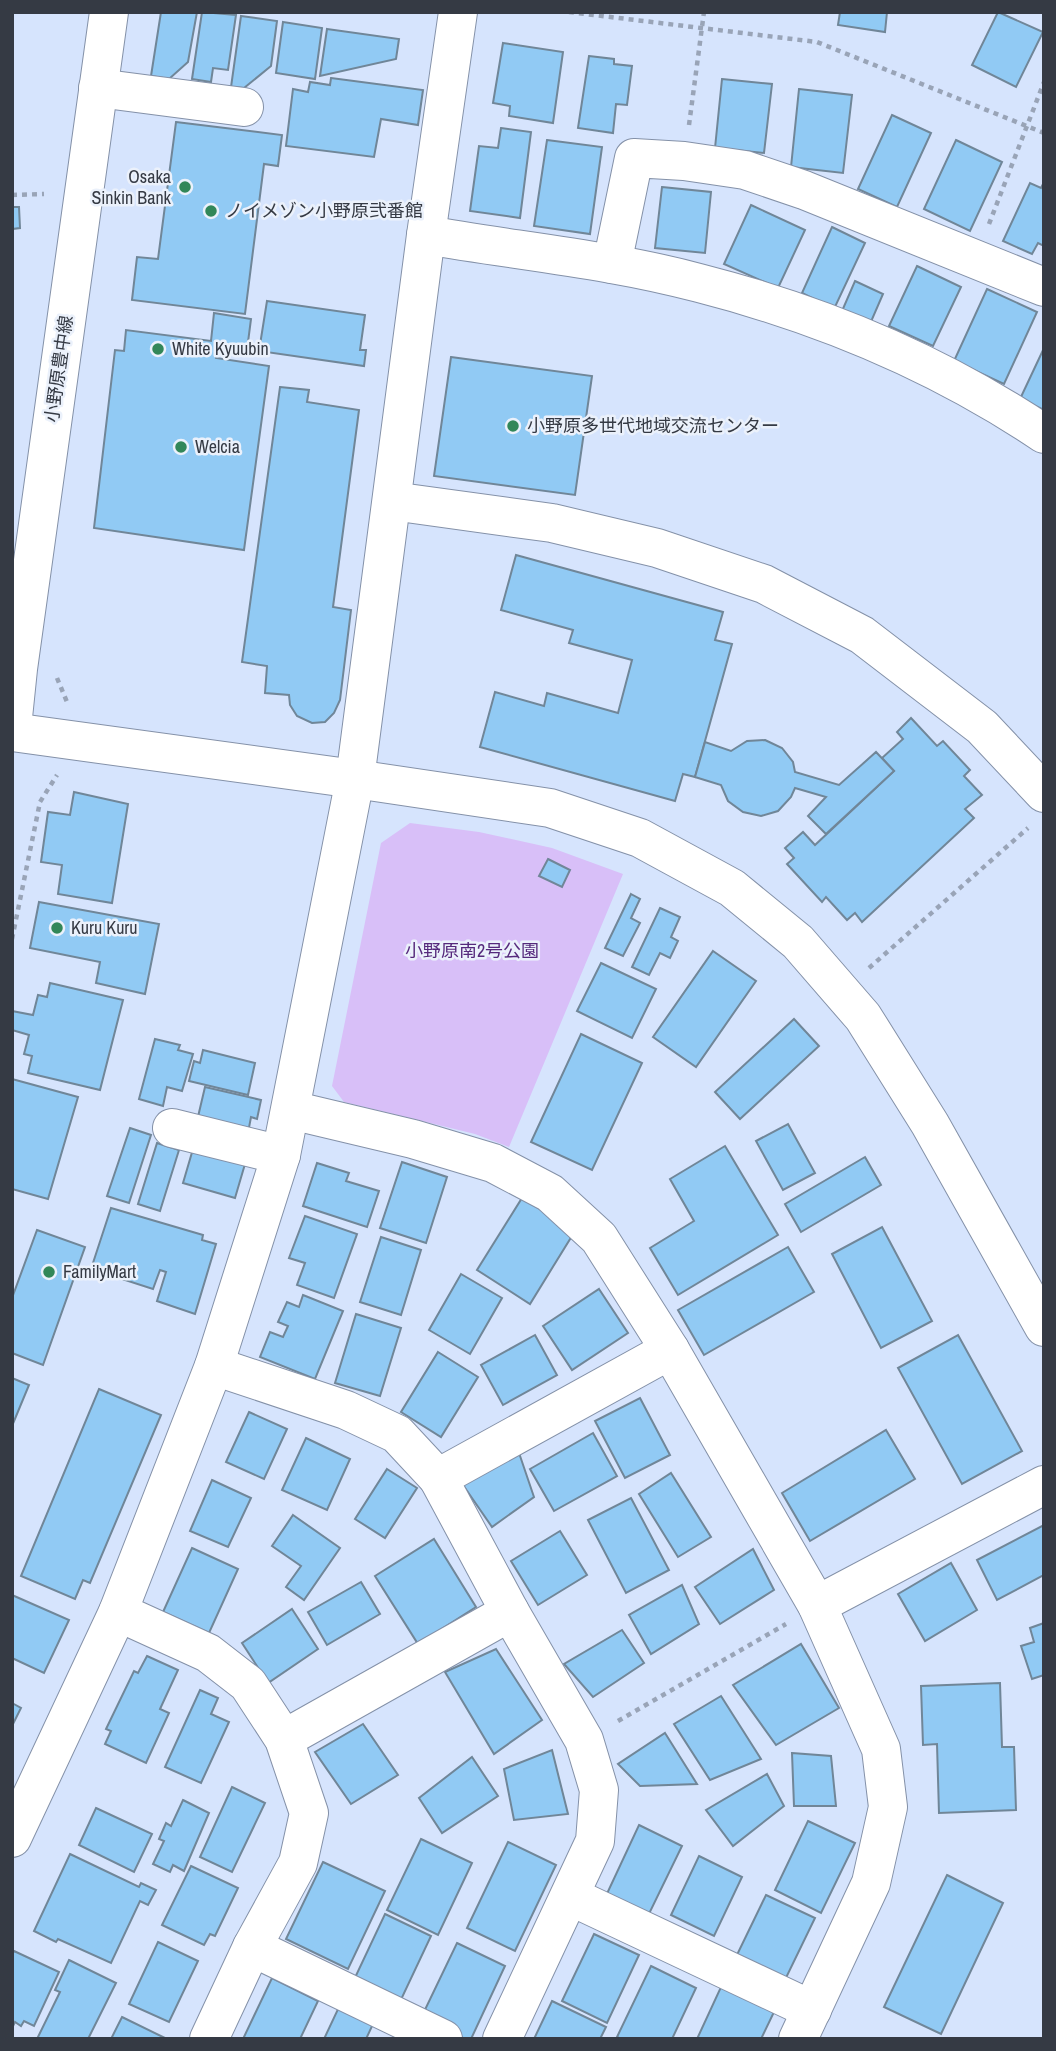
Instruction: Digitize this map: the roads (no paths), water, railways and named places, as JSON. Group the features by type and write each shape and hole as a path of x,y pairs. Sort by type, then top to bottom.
{"street":[{"name":"小野原豊中線","path":"12,729 109,12"},
{"path":"12,1838 118,1612 214,1366 281,1155 355,779 458,12"},
{"path":"98,88 244,107"},
{"path":"612,264 634,158 684,161 757,174 804,190 1044,287"},
{"path":"426,235 612,264 699,282 810,317 929,367 1006,409 1044,434"},
{"path":"392,501 552,523 657,548 764,584 862,635 982,727 1039,808"},
{"path":"12,729 550,808 640,838 732,888 798,942 863,1017 930,1124 1044,1327"},
{"path":"291,1110 413,1139 494,1163 550,1193 599,1238 670,1350 817,1605 881,1749 888,1807 872,1883 805,2024 570,1896"},
{"path":"172,1128 281,1155"},
{"path":"438,1478 670,1350"},
{"path":"214,1366 346,1409 397,1434 438,1478 510,1612 584,1740 599,1790 595,1841 502,2039"},
{"path":"817,1605 1044,1485"},
{"path":"118,1612 208,1653 248,1684 284,1739 309,1813 298,1863 252,1947 209,2039"},
{"path":"284,1739 510,1612"},
{"path":"252,1947 443,2039"}],"place":[{"name":"Osaka Sinkin Bank","path":"185,187"},
{"name":"ノイメゾン小野原弐番館","path":"211,211"},
{"name":"White Kyuubin","path":"158,349"},
{"name":"小野原多世代地域交流センター","path":"513,426"},
{"name":"Welcia","path":"181,447"},
{"name":"Kuru Kuru","path":"57,928"},
{"name":"FamilyMart","path":"49,1272"}],"park label":[{"name":"小野原南2号公園","path":"472,951"}]}
